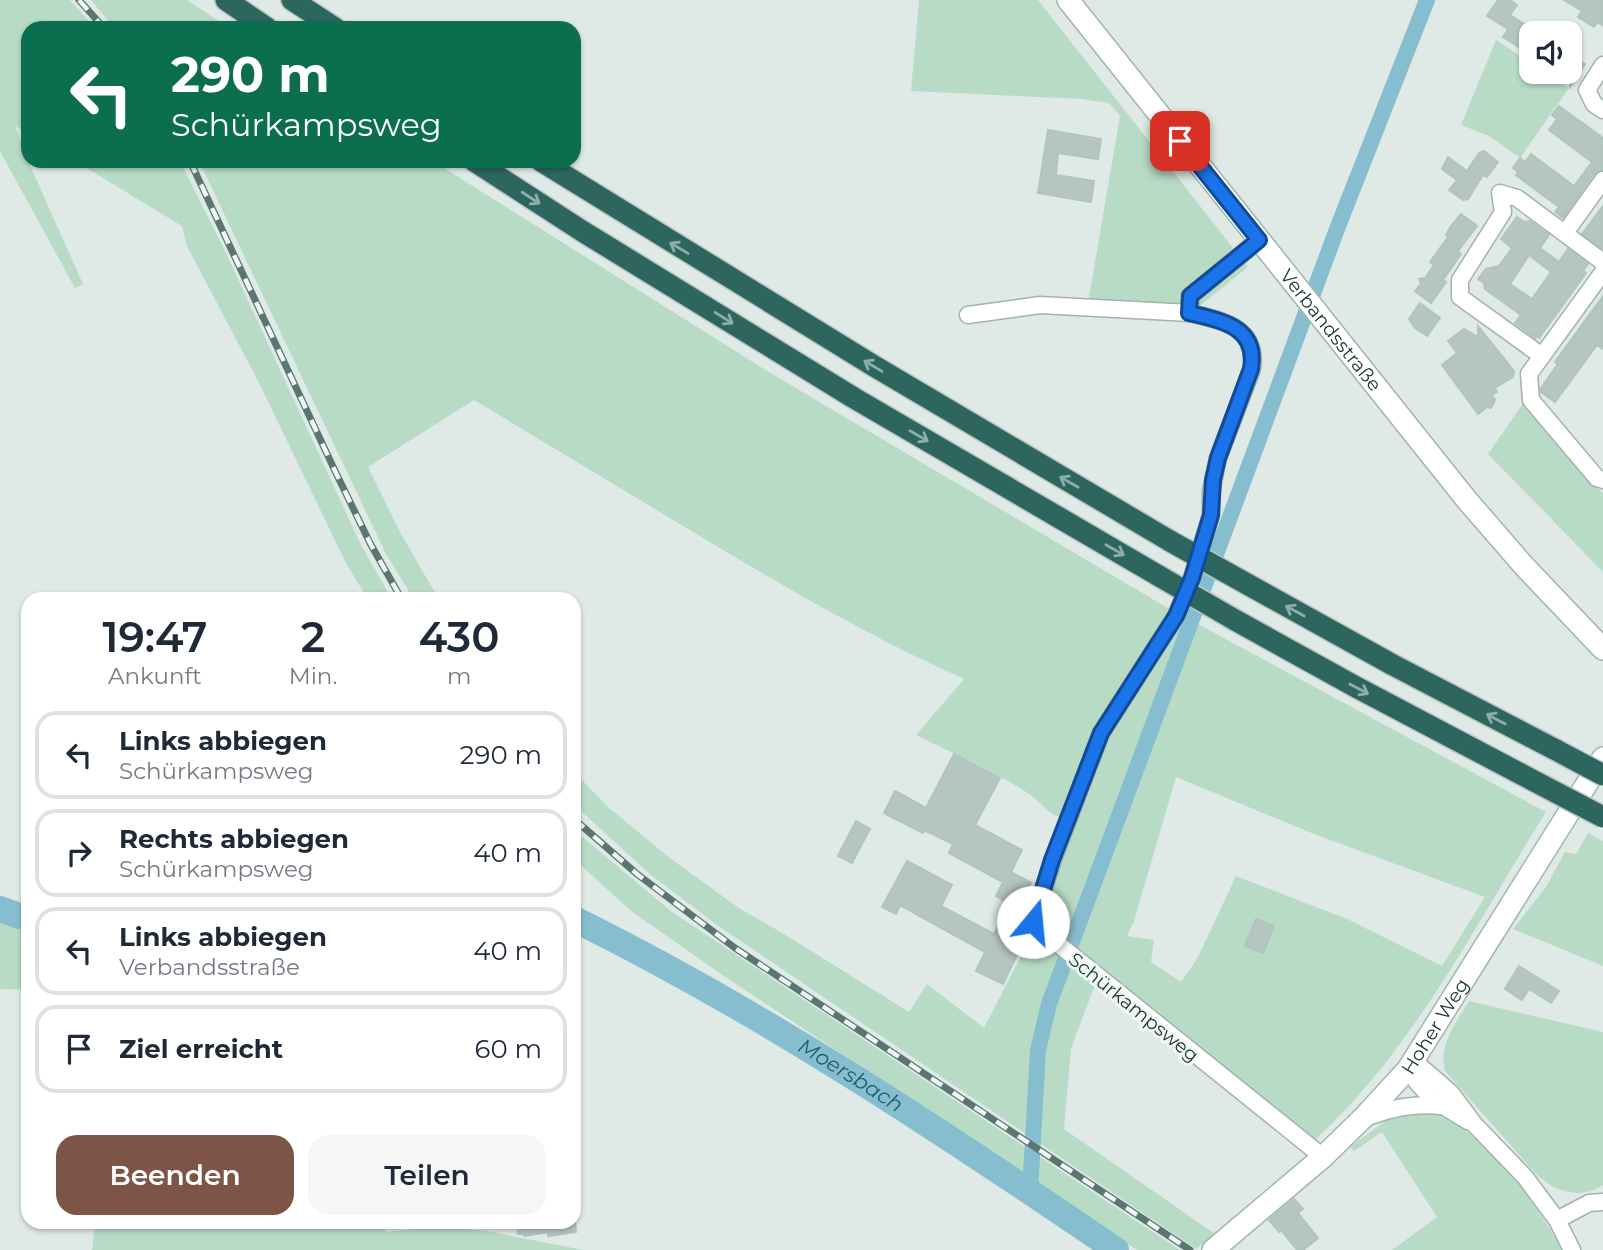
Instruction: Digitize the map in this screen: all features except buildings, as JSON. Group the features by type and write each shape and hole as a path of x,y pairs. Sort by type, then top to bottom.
{"highway":[{"path":"226,0 257,21"},
{"path":"292,0 324,21"},
{"path":"485,168 854,398 1159,576 1603,817"},
{"path":"552,168 874,366 1170,541 1393,665 1603,775"}],"main road":[{"name":"Verbandsstraße","path":"1068,0 1483,518 1601,650"},
{"name":"Hoher Weg","path":"1213,1250 1323,1157 1411,1065 1603,758"}],"street":[{"path":"1603,65 1587,90 1594,104 1603,110"},
{"path":"1565,233 1603,180"},
{"path":"1542,356 1460,297 1460,280 1503,212 1500,193 1517,198 1603,262"},
{"path":"1189,313 1190,296 1259,240"},
{"path":"1603,272 1529,374 1531,400 1597,478 1603,480"},
{"name":"Schürkampsweg","path":"968,315 1041,305 1189,313 1213,318 1240,330 1249,341 1254,354 1251,369 1218,458 1213,480 1211,515 1192,578 1176,616 1101,733 1052,860 1033,922 1073,958 1323,1157"},
{"path":"1411,1065 1417,1085 1442,1106 1474,1124"},
{"path":"1411,1065 1451,1093 1474,1124 1525,1177 1556,1220 1572,1250"},
{"path":"1363,1118 1392,1107 1419,1103 1442,1106"},
{"path":"1556,1220 1589,1203 1603,1202"}],"green space":[{"path":"0,0 70,0 89,21 21,21 21,129 15,126 21,142 21,168 31,168 83,284 75,288 0,151"},
{"path":"91,0 187,0 218,21 108,21"},
{"path":"919,0 1038,0 1248,267 1181,321 1086,315 1120,116 1109,103 1082,99 911,91"},
{"path":"1496,40 1519,55 1519,84 1563,84 1569,88 1520,158 1489,136 1461,125"},
{"path":"87,168 184,168 226,253 360,543 388,592 363,592 345,561 259,383 187,246 182,226"},
{"path":"202,168 444,168 767,371 1171,610 1111,704 1062,818 1049,812 1032,796 1005,779 916,735 964,679 894,646 793,591 474,400 368,467 401,534 435,592 409,592 386,554"},
{"path":"1524,402 1594,486 1603,493 1603,572 1488,454"},
{"path":"1181,615 1546,812 1413,1026 1350,1105 1314,1141 1040,923 1061,853 1106,734","holes":["1176,777 1314,834 1485,897 1442,966 1347,919 1236,876 1197,959 1181,982 1151,962 1154,940 1127,936 1134,921"]},
{"path":"581,779 608,807 671,859 739,908 909,1012 927,984 984,1028 1033,933 1096,982 1071,1048 1064,1129 1215,1234 1196,1249 717,925 651,875 581,811"},
{"path":"1588,833 1603,841 1603,966 1513,929 1546,887 1565,852 1576,854"},
{"path":"581,836 672,912 1180,1250 1137,1250 721,974 631,911 581,865"},
{"path":"0,920 21,924 21,990 0,989"},
{"path":"1469,1001 1603,1032 1603,1185 1594,1190 1577,1193 1560,1190 1544,1181 1445,1071 1443,1062 1446,1043"},
{"path":"1404,1111 1440,1113 1479,1142 1519,1185 1562,1250 1392,1250 1437,1217 1382,1132 1354,1151 1350,1147 1389,1118"},
{"path":"94,1229 385,1229 386,1232 460,1229 487,1231 583,1250 92,1250"}],"waterway":[{"path":"1030,1192 1038,1050 1049,1004 1337,229 1427,0"},
{"name":"Moersbach","path":"0,909 21,916"},
{"name":"Moersbach","path":"581,923 645,955 851,1075 1116,1250"}],"railway":[{"path":"79,0 98,21"},
{"path":"193,168 336,473 398,592"},
{"path":"581,825 637,874 735,948 1190,1250"}],"route":[{"path":"1033,922 1052,860 1101,733 1176,616 1192,578 1211,515 1211,492 1218,458 1254,354 1249,341 1240,330 1213,318 1189,313 1190,296 1259,240 1180,141"}]}
